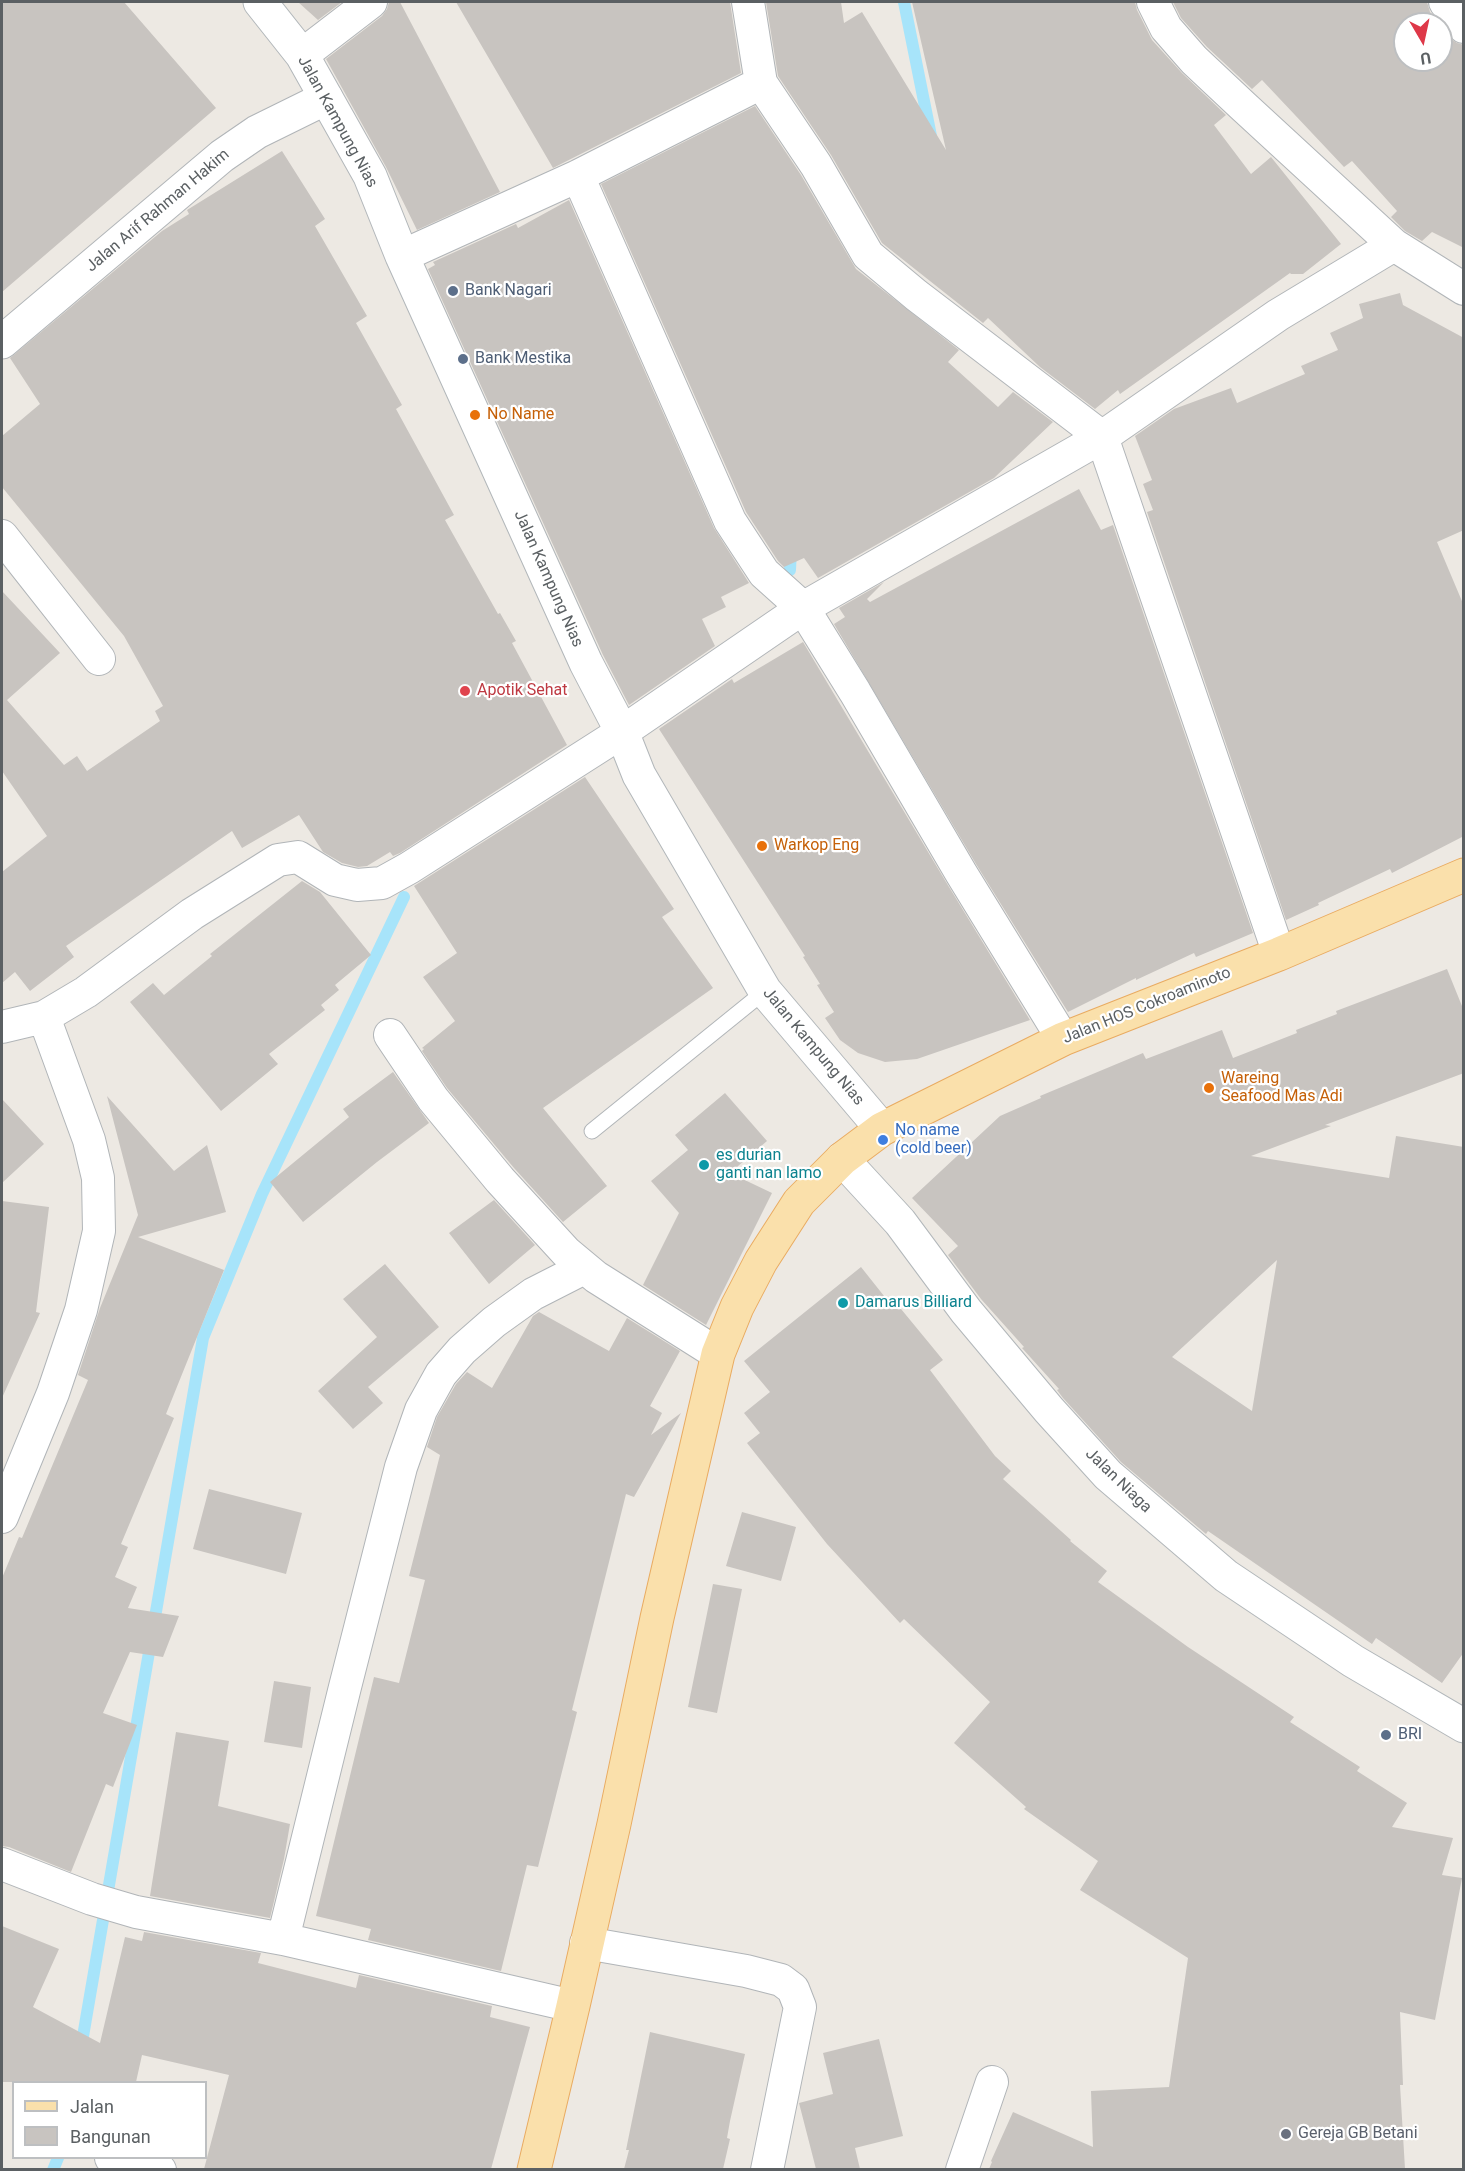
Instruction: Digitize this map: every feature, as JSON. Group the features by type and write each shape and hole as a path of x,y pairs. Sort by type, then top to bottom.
{"main road":[{"name":"Jalan Kampung Nias","path":"260,2 302,55 370,176 402,256 639,775 765,991 882,1129"},
{"name":"Jalan Arif Rahman Hakim","path":"2,342 222,156 256,132 326,98"},
{"name":"Jalan HOS Cokroaminoto","path":"534,2169 573,2006 657,1618 718,1354 736,1307 799,1202 842,1159 882,1129 1063,1039 1279,954 1464,875"},
{"name":"Jalan Niaga","path":"842,1159 900,1222 966,1311 1049,1410 1108,1475 1226,1576 1353,1661 1464,1726"}],"street":[{"path":"302,55 371,2"},
{"path":"748,2 761,83 816,165 868,255 916,295 1102,437 1279,954"},
{"path":"1153,2 1167,27 1194,60 1394,245 1464,289"},
{"path":"1444,2 1464,27"},
{"path":"402,256 578,176 761,83"},
{"path":"578,176 730,521 764,573 803,608 1063,1039"},
{"path":"2,1027 44,1017 86,992 192,914 278,860 298,857 335,880 357,885 382,883 409,868 621,732 803,608 1102,437 1278,315 1394,245"},
{"path":"2,536 99,659"},
{"path":"2,1517 53,1393 78,1320 99,1231 98,1178 89,1140 44,1017"},
{"path":"390,1035 433,1100 566,1252 596,1277 718,1354"},
{"path":"283,1939 401,1467 421,1410 441,1374 462,1350 494,1322 533,1294 585,1268"},
{"path":"2,1864 92,1899 136,1911 283,1939 573,2006"},
{"path":"586,1943 746,1971 781,1980 793,1989 800,2007 767,2169"},
{"path":"962,2169 992,2082"},
{"path":"119,2159 160,2169"}],"lane":[{"path":"592,1131 765,991"}],"building":[{"path":"2,2 124,2 216,108 2,292"},
{"path":"298,2 342,2 318,20"},
{"path":"389,2 400,2 500,192 417,230 386,167 326,59 382,16"},
{"path":"456,2 730,2 741,73 553,168"},
{"path":"766,2 841,2 844,23 862,12 946,150 912,2 1135,2 1152,40 1182,73 1226,115 1214,125 1251,174 1271,157 1341,244 1303,274 1290,273 1120,394 1118,390 1095,409 1040,367 988,318 983,323 882,243 831,155 778,76"},
{"path":"1173,2 1427,2 1430,12 1393,12 1393,72 1453,72 1453,40 1464,45 1464,248 1432,232 1422,241 1405,231 1391,217 1397,211 1352,161 1344,167 1262,80 1252,89 1207,47 1181,18"},
{"path":"755,106 801,175 856,269 959,350 948,362 998,407 1013,392 1053,422 994,478 818,578 804,558 784,567 746,512 601,184"},
{"path":"282,151 325,219 315,226 367,316 356,323 402,405 396,409 454,515 445,520 498,614 500,613 516,641 512,643 567,745 400,853 393,856 390,852 367,866 358,867 342,863 323,852 299,815 242,848 232,831 66,946 74,957 30,991 15,972 2,983 2,872 47,836 2,771 2,591 60,653 7,700 64,765 77,756 87,771 160,721 155,711 163,706 124,636 2,487 2,436 40,404 10,358 162,231 189,214 187,210"},
{"path":"569,200 714,528 749,583 721,597 726,607 702,619 715,646 629,705 603,655 428,269 435,265 433,262 516,224 518,228"},
{"path":"1400,293 1403,305 1464,338 1464,530 1437,542 1464,606 1464,836 1392,873 1390,869 1286,920 1147,512 1153,510 1143,484 1152,480 1135,436 1174,409 1231,388 1237,403 1305,374 1301,366 1338,350 1330,333 1363,318 1359,304"},
{"path":"1079,489 1101,530 1113,525 1253,933 1196,957 1194,953 1136,980 1136,978 1068,1012 976,864 834,624 845,617 839,608 884,582 867,599 870,602"},
{"path":"803,642 1030,1020 917,1059 885,1062 858,1053 840,1040 825,1018 834,1012 817,985 820,984 803,957 805,956 659,729 732,679 734,683"},
{"path":"585,777 674,909 662,917 713,988 543,1108 607,1186 563,1222 447,1088 422,1051 424,1049 422,1048 455,1021 423,977 457,953 414,886"},
{"path":"302,881 320,892 371,955 335,985 339,990 321,1005 325,1010 269,1054 278,1064 221,1111 130,1002 153,983 164,995 212,956 210,954"},
{"path":"1447,969 1464,1011 1464,1073 1325,1125 1331,1126 1251,1156 1389,1178 1396,1136 1464,1147 1464,1652 1442,1683 1376,1638 1372,1644 1208,1531 1206,1534 1121,1462 1063,1398 1057,1390 1059,1389 981,1299 948,1255 958,1246 912,1198 1000,1116 1041,1098 1040,1096 1143,1053 1146,1059 1222,1030 1233,1058 1297,1033 1296,1030 1337,1014 1336,1011","holes":["1277,1260 1252,1411 1172,1357"]},
{"path":"393,1072 429,1123 303,1222 270,1182 349,1117 343,1109"},
{"path":"725,1093 767,1141 730,1173 772,1193 706,1325 643,1285 679,1213 651,1181 688,1150 675,1135"},
{"path":"107,1096 174,1171 207,1145 226,1212 138,1237 224,1270 166,1414 174,1418 121,1544 128,1547 115,1577 137,1587 128,1608 179,1616 163,1657 130,1652 103,1713 137,1725 113,1787 106,1784 71,1872 2,1846 2,1578 19,1537 22,1538 88,1380 78,1375 100,1308 138,1215"},
{"path":"2,1099 44,1144 2,1183"},
{"path":"494,1200 535,1245 489,1284 449,1233"},
{"path":"2,1201 49,1207 36,1312 40,1313 2,1398"},
{"path":"385,1264 439,1327 368,1387 383,1403 353,1429 318,1391 377,1337 343,1299"},
{"path":"861,1267 888,1301 892,1298 943,1360 930,1370 995,1456 1011,1471 1003,1479 1070,1541 1107,1571 1098,1582 1188,1647 1294,1717 1290,1722 1360,1767 1357,1771 1407,1803 1392,1827 1453,1838 1442,1875 1462,1878 1435,2020 1400,2012 1403,2085 1400,2085 1405,2169 989,2169 1013,2112 1093,2147 1091,2091 1169,2087 1188,1958 1080,1890 1098,1861 1024,1809 1026,1807 954,1743 990,1702 904,1619 900,1623 827,1544 747,1443 760,1433 744,1413 770,1392 744,1361"},
{"path":"539,1312 609,1351 627,1318 680,1351 650,1406 662,1413 651,1435 681,1413 634,1497 626,1494 572,1710 577,1712 538,1867 527,1865 501,1971 368,1940 371,1929 316,1916 374,1677 399,1683 425,1580 409,1576 440,1455 427,1447 437,1417 456,1384 467,1372 492,1388 533,1316"},
{"path":"209,1489 302,1513 286,1574 193,1549"},
{"path":"742,1512 796,1527 781,1581 726,1566"},
{"path":"713,1584 742,1589 717,1713 688,1707"},
{"path":"274,1681 311,1687 302,1748 264,1742"},
{"path":"176,1732 229,1741 218,1806 290,1824 270,1918 150,1896"},
{"path":"2,1926 59,1949 33,2007 100,2043 125,1937 142,1941 144,1932 261,1953 258,1963 356,1988 359,1975 492,2006 490,2017 530,2027 491,2169 204,2169 229,2075 142,2055 136,2081 2,2082"},
{"path":"650,2032 745,2054 730,2121 727,2138 730,2139 723,2169 624,2169"},
{"path":"879,2039 903,2136 855,2148 860,2169 816,2169 799,2103 833,2094 823,2053"}],"waterway":[{"path":"904,2 931,136"},
{"path":"790,570 791,549"},
{"path":"81,2048 203,1338 262,1194 404,897"},
{"path":"53,2170 58,2159"}],"place":[{"name":"Bank Nagari","path":"453,291"},
{"name":"Bank Mestika","path":"463,359"},
{"name":"No Name","path":"475,415"},
{"name":"Apotik Sehat","path":"465,691"},
{"name":"Warkop Eng","path":"762,846"},
{"name":"Wareing Seafood Mas Adi","path":"1209,1088"},
{"name":"No name (cold beer)","path":"883,1140"},
{"name":"es durian ganti nan lamo","path":"704,1165"},
{"name":"Damarus Billiard","path":"843,1303"},
{"name":"BRI","path":"1386,1735"},
{"name":"Gereja GB Betani","path":"1286,2134"}]}
